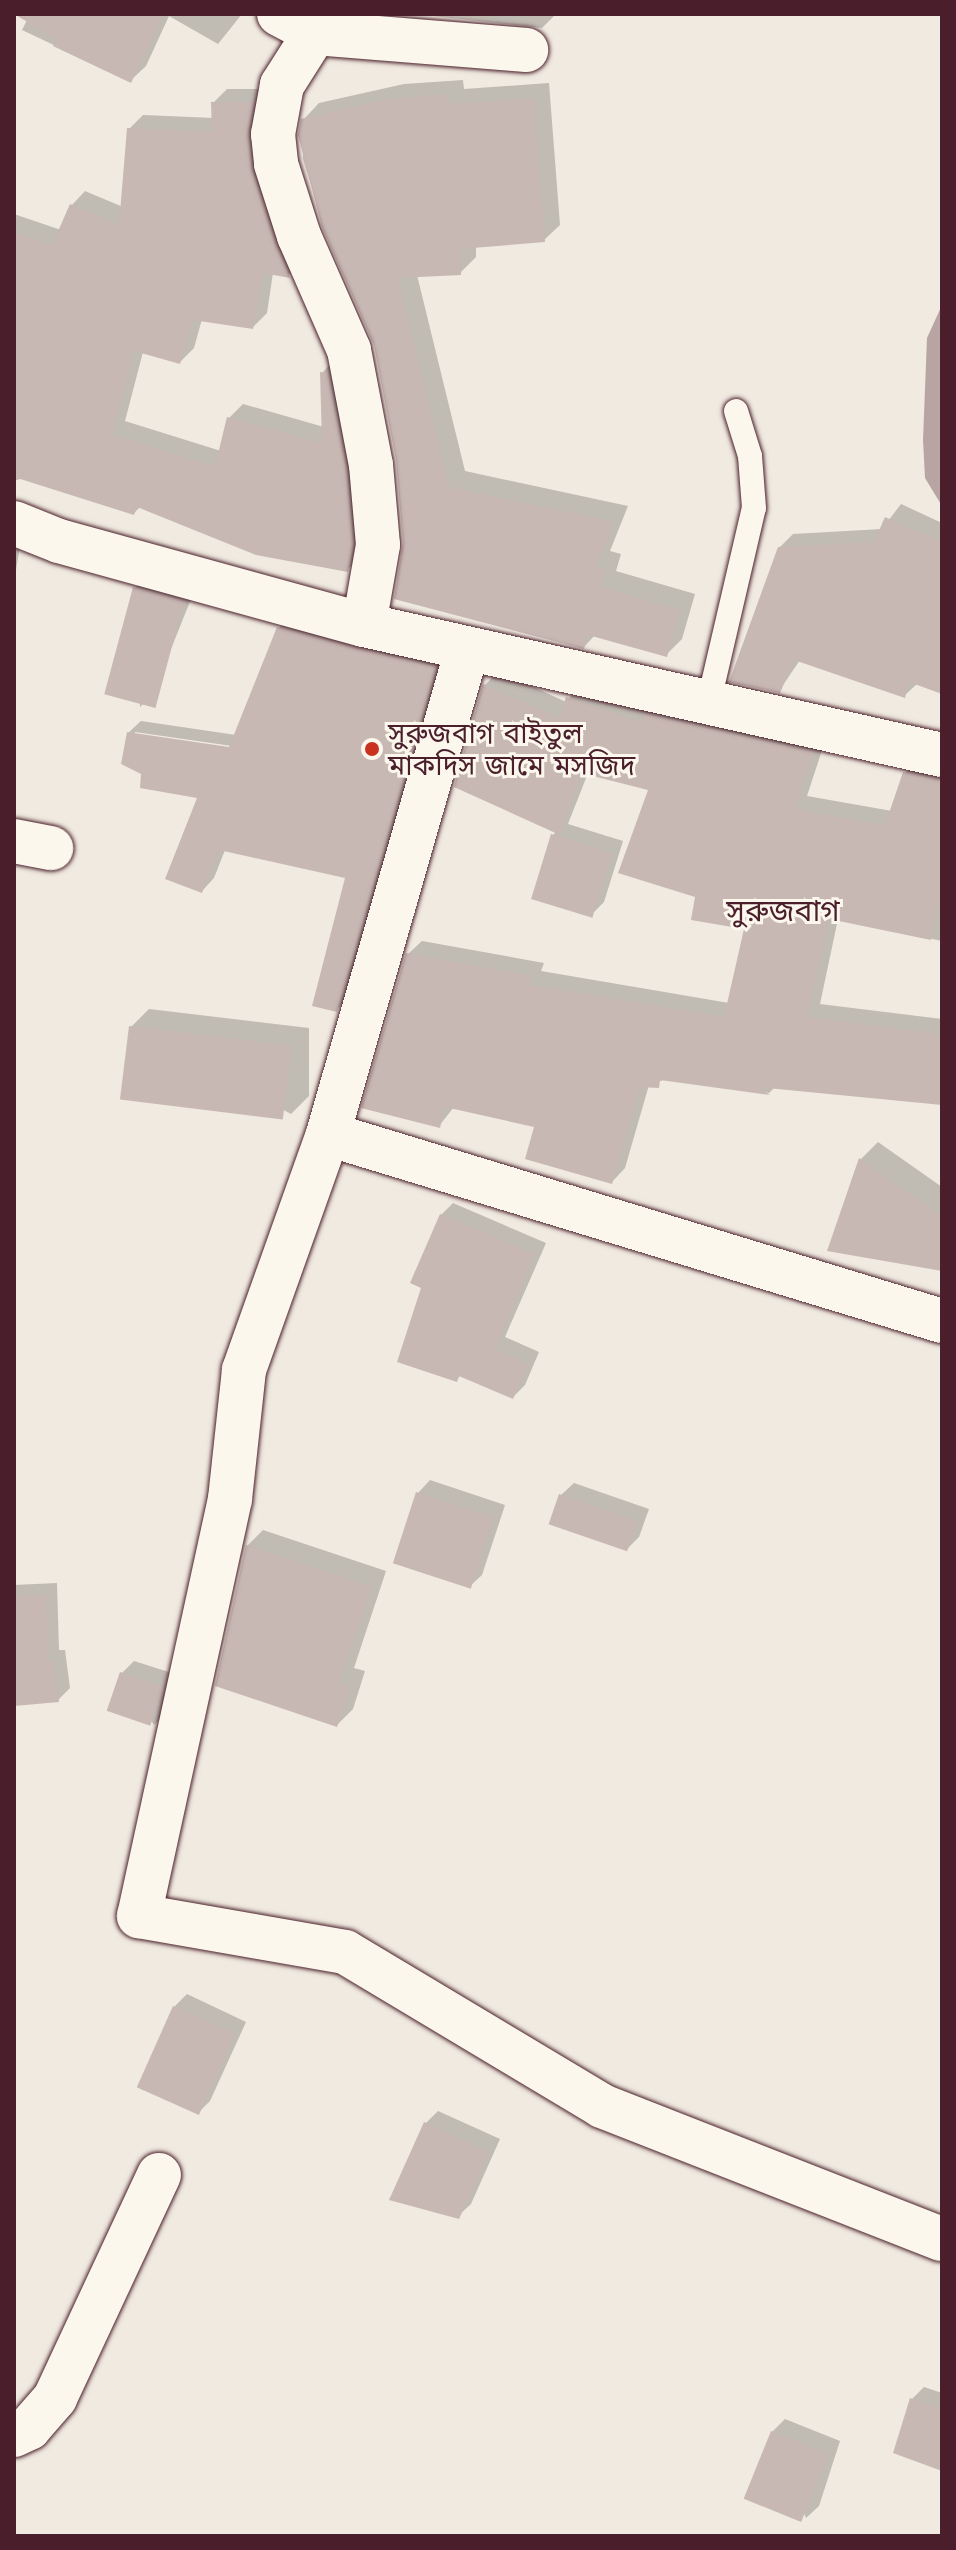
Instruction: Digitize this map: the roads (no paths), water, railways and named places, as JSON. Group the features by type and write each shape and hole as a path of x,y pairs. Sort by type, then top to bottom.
{"street":[{"path":"364,625 378,545 371,465 349,350 299,236 276,164 273,134 297,23 526,50"},
{"path":"14,523 59,541 364,625 708,705 942,755"},
{"path":"467,650 328,1134 244,1370 230,1499 139,1916 345,1952 602,2106 942,2239"},
{"path":"328,1134 942,1321"},
{"path":"14,2435 29,2428 55,2398 159,2175"}],"lane":[{"path":"708,705 754,508 750,456 736,411"}],"place":[{"name":"সুরুজবাগ বাইতুল মাকদিস জামে মসজিদ","path":"372,749"}],"district":[{"name":"সুরুজবাগ","path":"783,911"}]}
